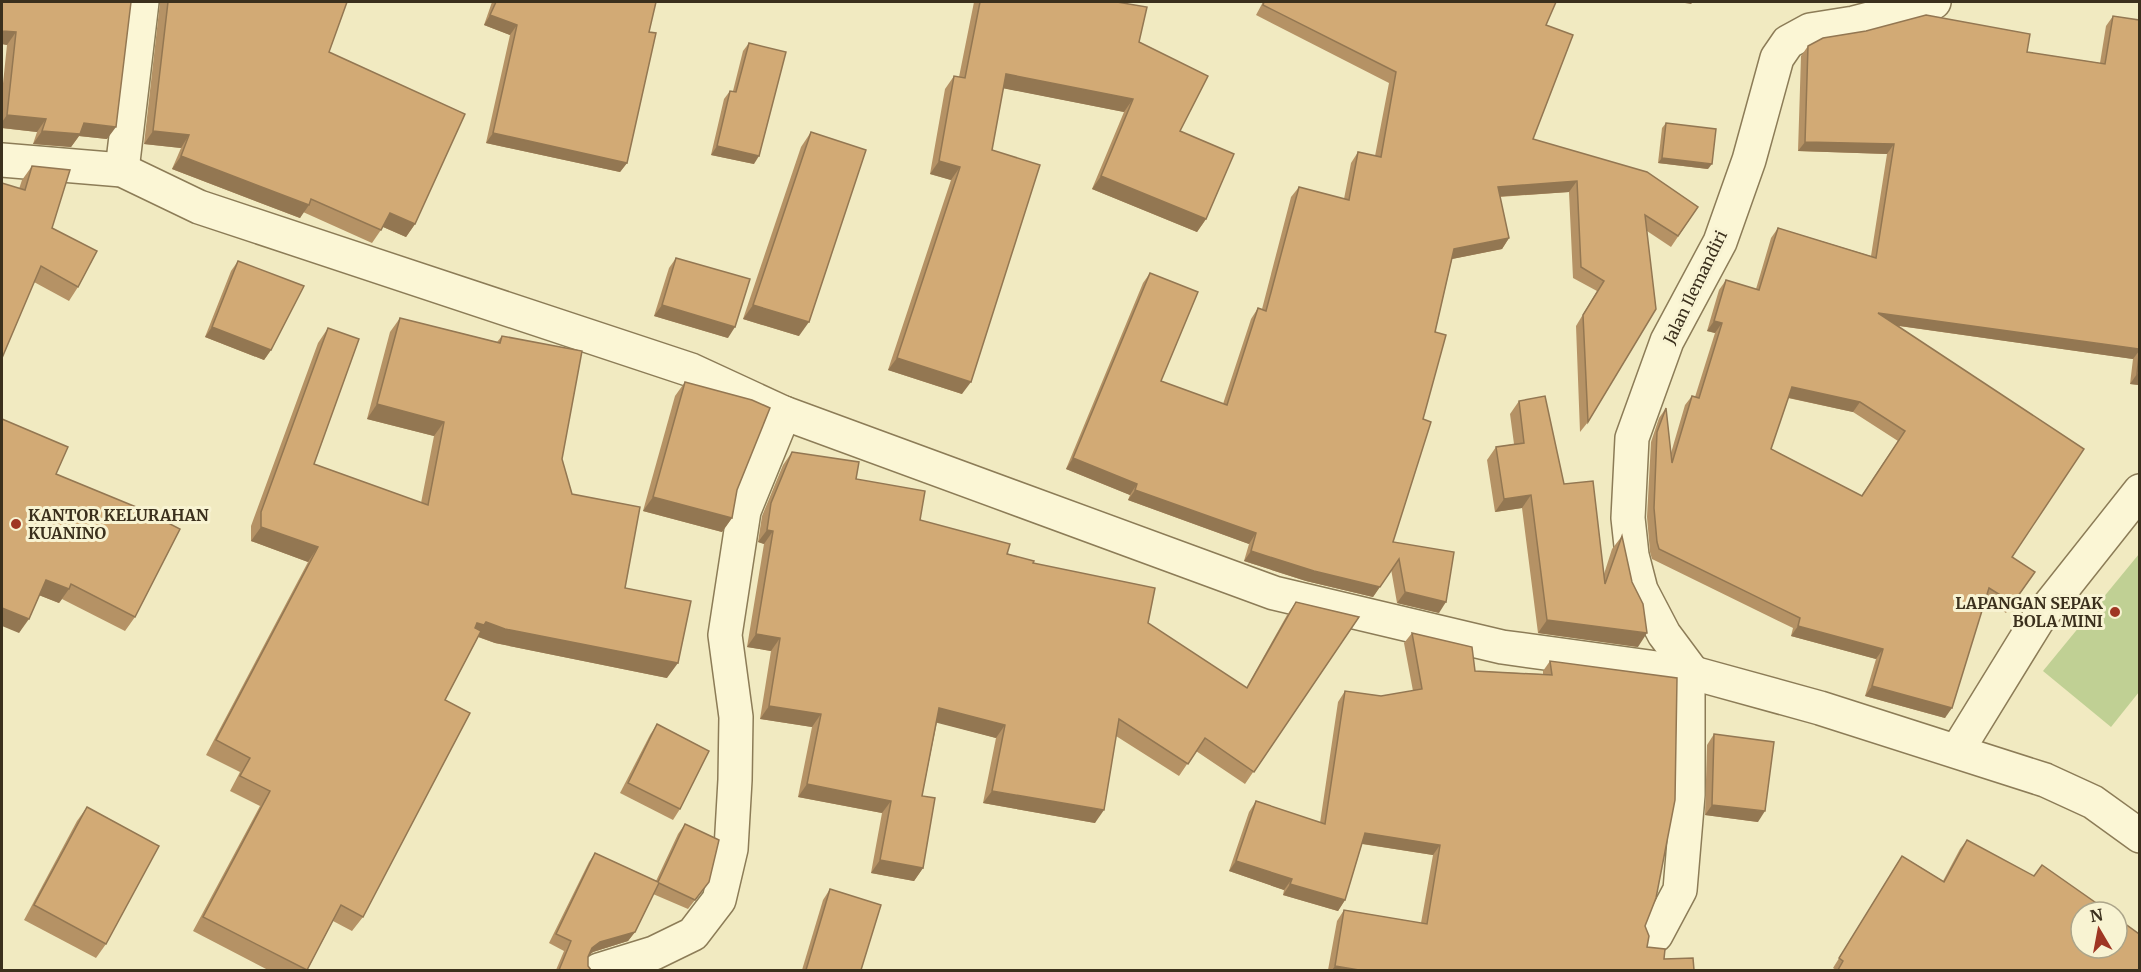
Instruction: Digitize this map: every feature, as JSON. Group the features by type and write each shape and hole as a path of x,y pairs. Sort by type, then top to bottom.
{"street":[{"path":"122,170 142,2"},
{"name":"Jalan Ilemandiri","path":"1690,673 1664,634 1641,590 1632,555 1628,518 1632,438 1667,341 1719,242 1749,160 1777,58 1788,42 1810,30 1854,23 1934,2"},
{"path":"2,160 122,170 199,207 691,370 784,413 1274,593 1502,647 1690,673 1820,708 2045,780 2093,802 2139,836"},
{"path":"599,970 654,953 693,934 718,900 730,849 735,780 736,717 725,635 744,511 784,413"},
{"path":"1957,751 2037,621 2139,491"},
{"path":"1656,935 1680,890 1688,795 1690,673"}],"green space":[{"name":"LAPANGAN SEPAK BOLA MINI","path":"2139,554 2139,692 2111,727 2043,671"}],"building":[{"path":"2,2 131,2 116,127 84,123 80,134 42,131 46,119 7,115 16,32 2,31"},
{"path":"168,2 347,2 329,52 465,114 415,224 390,213 381,230 311,199 309,205 181,156 189,135 153,131"},
{"path":"496,2 656,2 649,32 656,33 627,163 493,133 517,25 490,15"},
{"path":"980,2 1117,2 1147,7 1139,42 1208,76 1180,131 1234,154 1206,219 1101,176 1133,99 1006,74 992,150 1040,165 971,382 897,358 960,167 939,161 954,76 965,78"},
{"path":"1264,2 1556,2 1546,25 1573,35 1533,139 1647,172 1698,207 1678,236 1645,215 1656,309 1588,422 1583,315 1604,281 1581,267 1577,181 1498,187 1509,238 1454,249 1435,332 1446,335 1423,419 1431,422 1393,542 1454,552 1446,602 1405,592 1399,559 1380,587 1314,571 1251,551 1256,533 1135,490 1137,484 1073,458 1150,273 1198,292 1161,381 1227,405 1258,308 1266,311 1299,187 1349,200 1358,152 1381,157 1396,72 1263,5"},
{"path":"1926,15 2030,34 2027,52 2105,64 2113,16 2139,20 2139,349 1878,313 2084,449 2012,557 2035,572 2013,603 1989,588 1952,708 1872,686 1883,649 1798,626 1800,618 1659,549 1657,542 1654,508 1657,432 1666,408 1672,463 1692,396 1699,398 1722,323 1714,321 1726,280 1759,290 1778,228 1876,258 1894,144 1805,142 1808,46 1823,38 1866,31","holes":["1792,387 1860,402 1905,431 1862,496 1771,449"]},
{"path":"749,43 786,52 759,156 717,146 730,91 736,92"},
{"path":"1666,123 1716,129 1712,164 1662,158"},
{"path":"811,132 866,150 809,322 753,305"},
{"path":"32,166 70,170 52,228 97,251 78,287 41,266 2,358 2,183 25,190"},
{"path":"676,258 750,279 735,327 662,305"},
{"path":"238,261 304,286 271,350 212,327"},
{"path":"400,318 500,343 502,336 582,351 562,459 572,494 640,507 625,588 691,601 678,663 505,629 486,622 484,625 477,623 475,628 481,631 445,700 470,713 363,917 341,905 307,970 203,917 270,791 240,776 250,758 216,740 318,547 261,527 261,512 328,328 359,339 314,464 428,505 444,422 377,404"},
{"path":"685,382 752,400 770,408 737,490 732,518 653,497"},
{"path":"1545,396 1564,484 1593,481 1605,584 1622,536 1632,582 1643,604 1647,633 1547,620 1531,495 1504,499 1496,447 1524,443 1519,401"},
{"path":"2,419 68,447 56,474 141,509 180,529 135,617 71,584 69,589 46,580 29,619 2,608"},
{"path":"792,452 859,462 856,479 925,491 920,520 1010,544 1007,554 1034,561 1033,563 1155,588 1148,623 1247,688 1296,602 1359,617 1254,772 1205,738 1188,764 1119,719 1104,810 992,791 1005,725 939,708 922,796 935,798 923,868 880,860 891,801 807,784 821,714 769,706 780,638 756,634 773,531 767,530 771,503"},
{"path":"1412,633 1472,647 1475,671 1552,675 1550,661 1677,678 1675,800 1656,898 1645,926 1649,936 1647,947 1665,949 1664,959 1693,958 1694,970 1359,970 1335,966 1344,910 1427,924 1440,845 1365,833 1345,900 1290,884 1292,879 1236,861 1256,801 1325,824 1345,691 1381,696 1422,689"},
{"path":"657,724 709,751 680,809 628,783"},
{"path":"1714,734 1774,742 1765,811 1712,805"},
{"path":"87,807 159,846 106,944 34,905"},
{"path":"685,824 719,840 709,882 695,900 659,883 635,932 600,942 592,948 588,957 588,966 591,970 559,970 571,941 556,934 595,853 658,882"},
{"path":"1967,840 2034,876 2042,865 2092,900 2069,900 2069,960 2129,960 2129,927 2139,934 2139,970 1838,970 1843,961 1839,958 1902,856 1944,882"},
{"path":"830,889 881,905 861,970 806,970"}],"place":[{"name":"KANTOR KELURAHAN KUANINO","path":"16,524"},
{"name":"LAPANGAN SEPAK BOLA MINI","path":"2115,612"}]}
